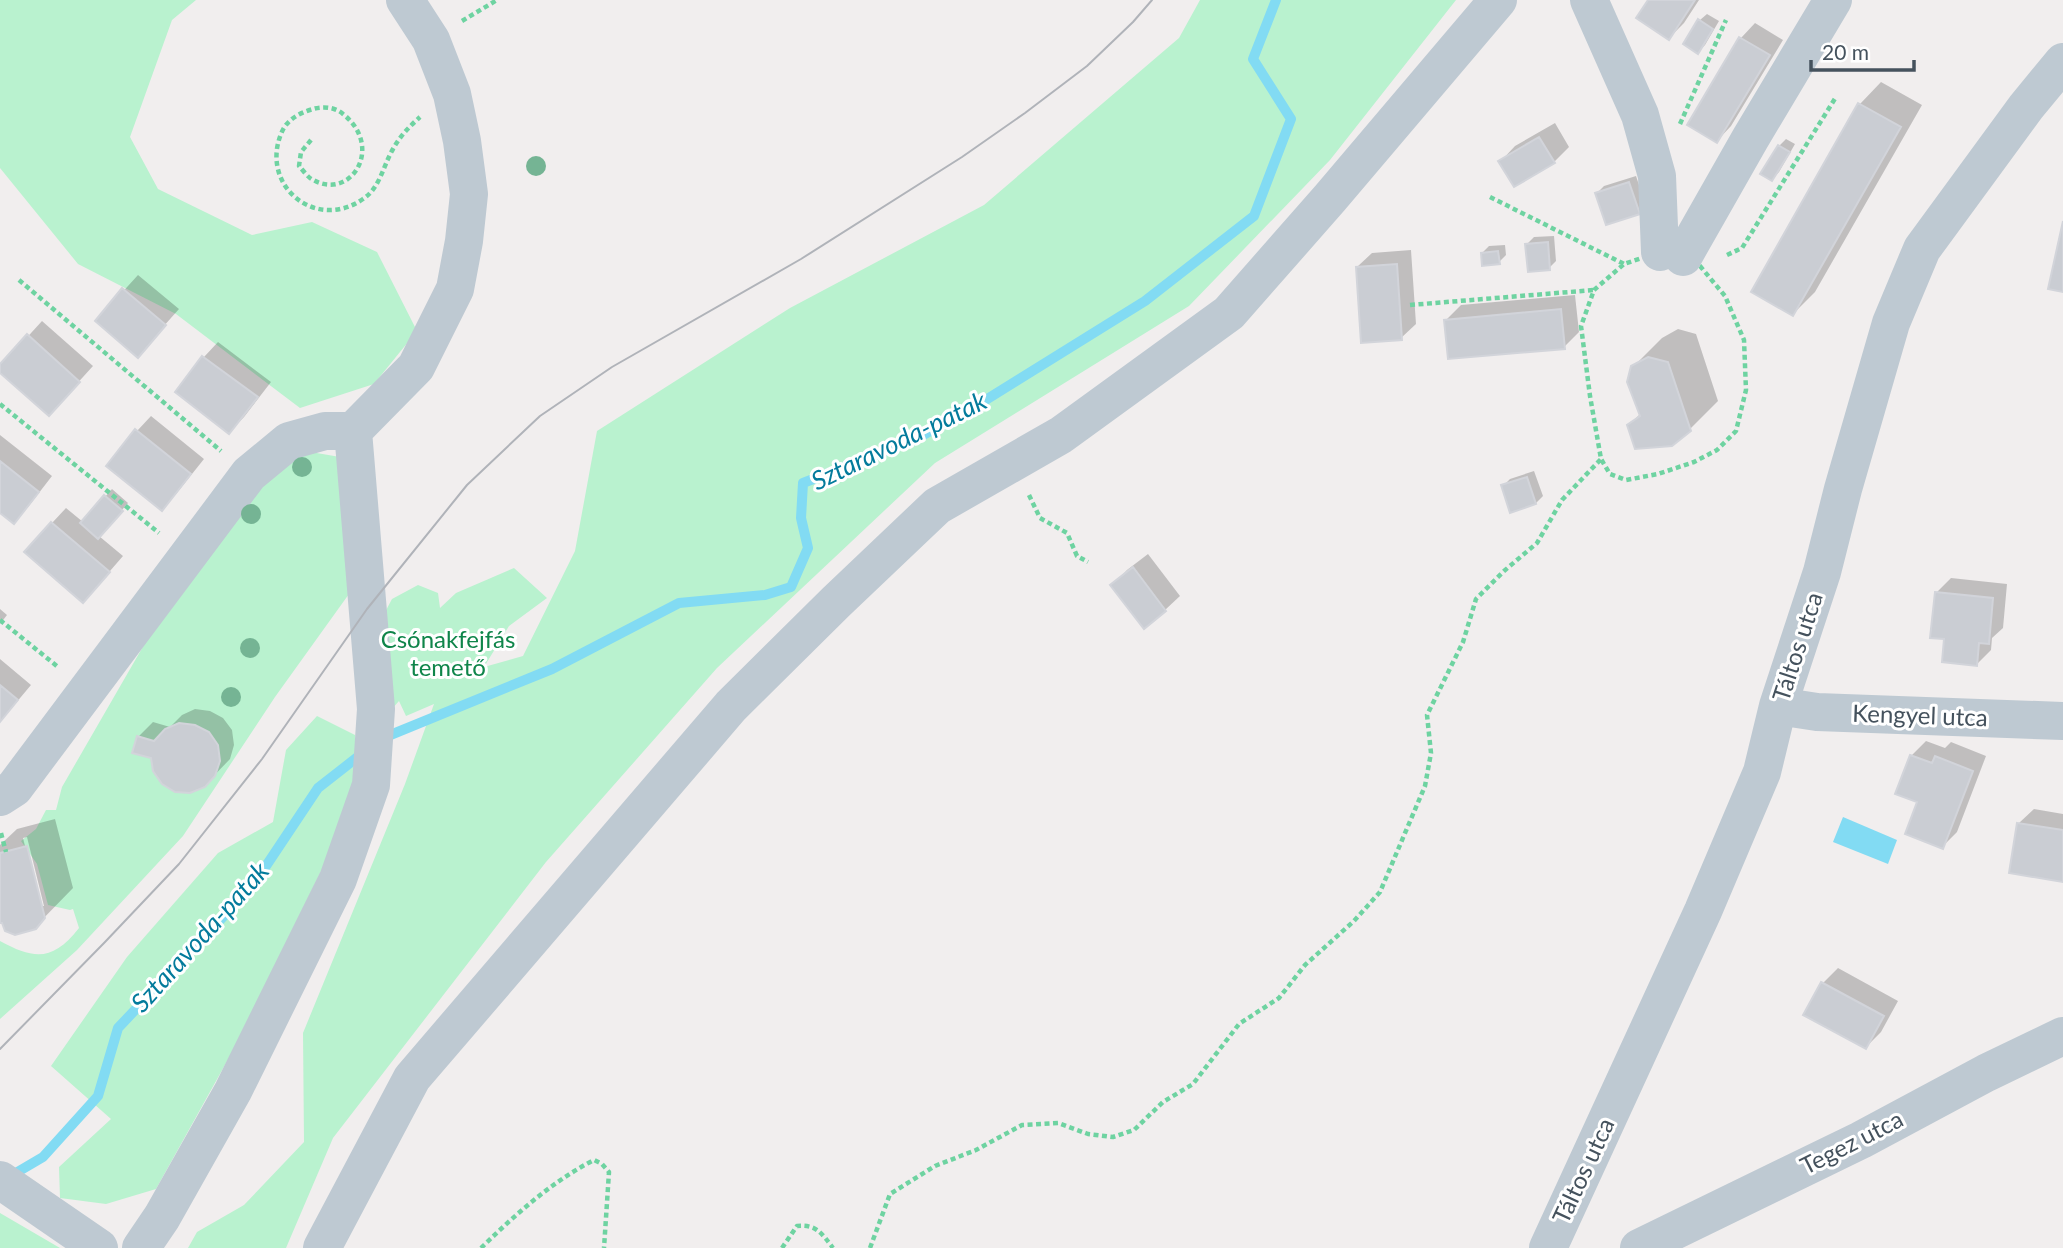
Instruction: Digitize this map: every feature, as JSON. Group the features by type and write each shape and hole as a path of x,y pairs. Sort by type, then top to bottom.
{"street":[{"path":"0,797 14,788 249,474 289,440 325,431 353,431 416,367 455,289 469,194 452,94 431,40 405,0"},
{"path":"322,1248 412,1078 732,706 937,506 1061,435 1229,313 1498,0"},
{"path":"1589,0 1640,115 1657,176 1689,259"},
{"path":"1689,259 1750,139 1833,0"},
{"name":"Táltos utca","path":"1548,1248 1703,911 1762,772 1778,706 1822,572 1891,323 1922,249 2026,107 2063,62"},
{"path":"142,1248 233,1091 338,879 370,785 376,709 353,431"},
{"name":"Kengyel utca","path":"1778,706 1817,712 2063,721"},
{"name":"Tegez utca","path":"1639,1248 1861,1140 1986,1073 2063,1036"},
{"path":"15,1189 99,1248"}],"path":[{"path":"1657,176 1726,20"},
{"path":"311,140 301,152 299,166 310,178 328,184 341,183 361,164 363,141 353,122 337,109 319,107 297,114 281,131 275,157 281,180 295,198 312,209 342,209 365,198 380,179 391,152 404,132 425,112 452,94"},
{"path":"1724,256 1742,248 1836,97"},
{"path":"1490,197 1624,264 1689,259 1725,296 1744,340 1746,390 1736,430 1717,450 1695,461 1658,474 1626,480 1609,474 1601,459 1581,326 1594,290 1624,264"},
{"path":"19,280 249,474"},
{"path":"1410,305 1594,290"},
{"path":"0,404 187,555"},
{"path":"870,1248 890,1194 934,1166 976,1150 1023,1125 1058,1123 1088,1134 1113,1137 1134,1130 1163,1102 1193,1084 1239,1024 1279,998 1305,965 1354,921 1380,892 1425,786 1430,753 1427,715 1463,642 1476,599 1537,543 1562,500 1601,459"},
{"path":"999,470 1027,490 1040,518 1068,533 1077,556 1088,562"},
{"path":"0,620 86,690"},
{"path":"1,832 6,852"},
{"path":"481,1248 536,1198 593,1160 602,1164 609,1172 604,1248"},
{"path":"782,1248 797,1226 808,1225 819,1231 833,1248"}],"green space":[{"path":"0,0 196,0 172,20 130,137 158,189 252,235 312,222 377,252 417,331 374,384 300,408 176,314 78,264 0,168"},
{"name":"Csónakfejfás temető","path":"1200,0 1456,0 1330,160 1189,306 935,463 717,668 546,862 333,1138 286,1248 188,1248 197,1232 244,1205 304,1142 303,1033 405,784 434,704 406,716 399,701 391,710 356,667 392,599 418,585 438,593 440,608 456,593 514,568 547,598 509,626 484,667 523,656 575,551 597,431 790,308 984,205 1179,38"},
{"path":"305,451 340,457 354,587 275,697 183,836 77,950 0,1019 0,941 23,952 43,954 61,947 79,928 73,909 48,905 37,864 21,841 36,829 46,810 56,810 62,787 167,605 274,472"},
{"path":"317,716 355,735 358,795 241,1036 156,1189 106,1204 60,1198 59,1167 111,1119 51,1066 127,957 218,853 273,822 286,750"},
{"path":"0,1213 60,1248 0,1248"}],"water":[{"path":"1843,817 1897,840 1888,864 1833,842"}],"building":[{"path":"1648,0 1695,0 1669,40 1636,18"},
{"path":"1698,19 1713,29 1698,54 1683,44"},
{"path":"1739,37 1770,55 1717,143 1687,125"},
{"path":"1858,103 1901,127 1793,316 1751,292"},
{"path":"1539,137 1555,163 1514,187 1498,161"},
{"path":"1778,145 1790,152 1772,181 1760,174"},
{"path":"1629,182 1640,214 1606,225 1595,193"},
{"path":"2063,221 2063,292 2048,289"},
{"path":"1548,242 1550,270 1528,272 1525,244"},
{"path":"1498,251 1500,264 1482,266 1481,253"},
{"path":"1397,264 1402,340 1361,343 1356,267"},
{"path":"122,288 166,325 138,358 95,321"},
{"path":"1561,309 1565,349 1448,359 1444,320"},
{"path":"27,334 80,382 49,416 0,373 0,364"},
{"path":"202,356 258,397 229,434 175,392"},
{"path":"1648,357 1668,362 1691,431 1672,446 1635,449 1627,425 1640,416 1627,382 1631,366"},
{"path":"135,429 191,474 162,511 106,466"},
{"path":"0,461 39,492 14,524 0,513"},
{"path":"1527,477 1536,504 1510,513 1501,485"},
{"path":"104,495 123,511 98,539 80,523"},
{"path":"51,522 110,572 83,603 24,552"},
{"path":"1133,567 1166,611 1144,629 1110,585"},
{"path":"1935,592 1993,598 1989,644 1979,643 1977,666 1942,662 1944,639 1930,638"},
{"path":"0,685 18,700 0,722"},
{"path":"179,723 195,725 209,732 218,745 220,761 215,776 205,787 190,793 175,792 162,784 153,771 151,758 132,753 137,736 154,741 165,729"},
{"path":"1910,755 1932,763 1935,756 1973,771 1943,849 1905,834 1917,802 1895,794"},
{"path":"2017,823 2063,830 2063,882 2009,873"},
{"path":"27,846 45,918 36,929 15,935 5,931 0,923 0,853"},
{"path":"1821,982 1884,1016 1866,1049 1803,1015"}],"waterway":[{"name":"Sztaravoda-patak","path":"383,738 552,669 679,603 765,595 791,587 808,548 801,518 803,483 912,441 976,406 1145,301 1254,216 1291,119 1253,59 1276,0"},
{"name":"Sztaravoda-patak","path":"9,1177 43,1157 98,1096 118,1028 254,884 318,788 364,752"}],"tram line":[{"path":"0,1049 179,864 262,759 367,609 467,485 540,416 612,367 801,259 962,157 1087,66 1152,0"}]}
